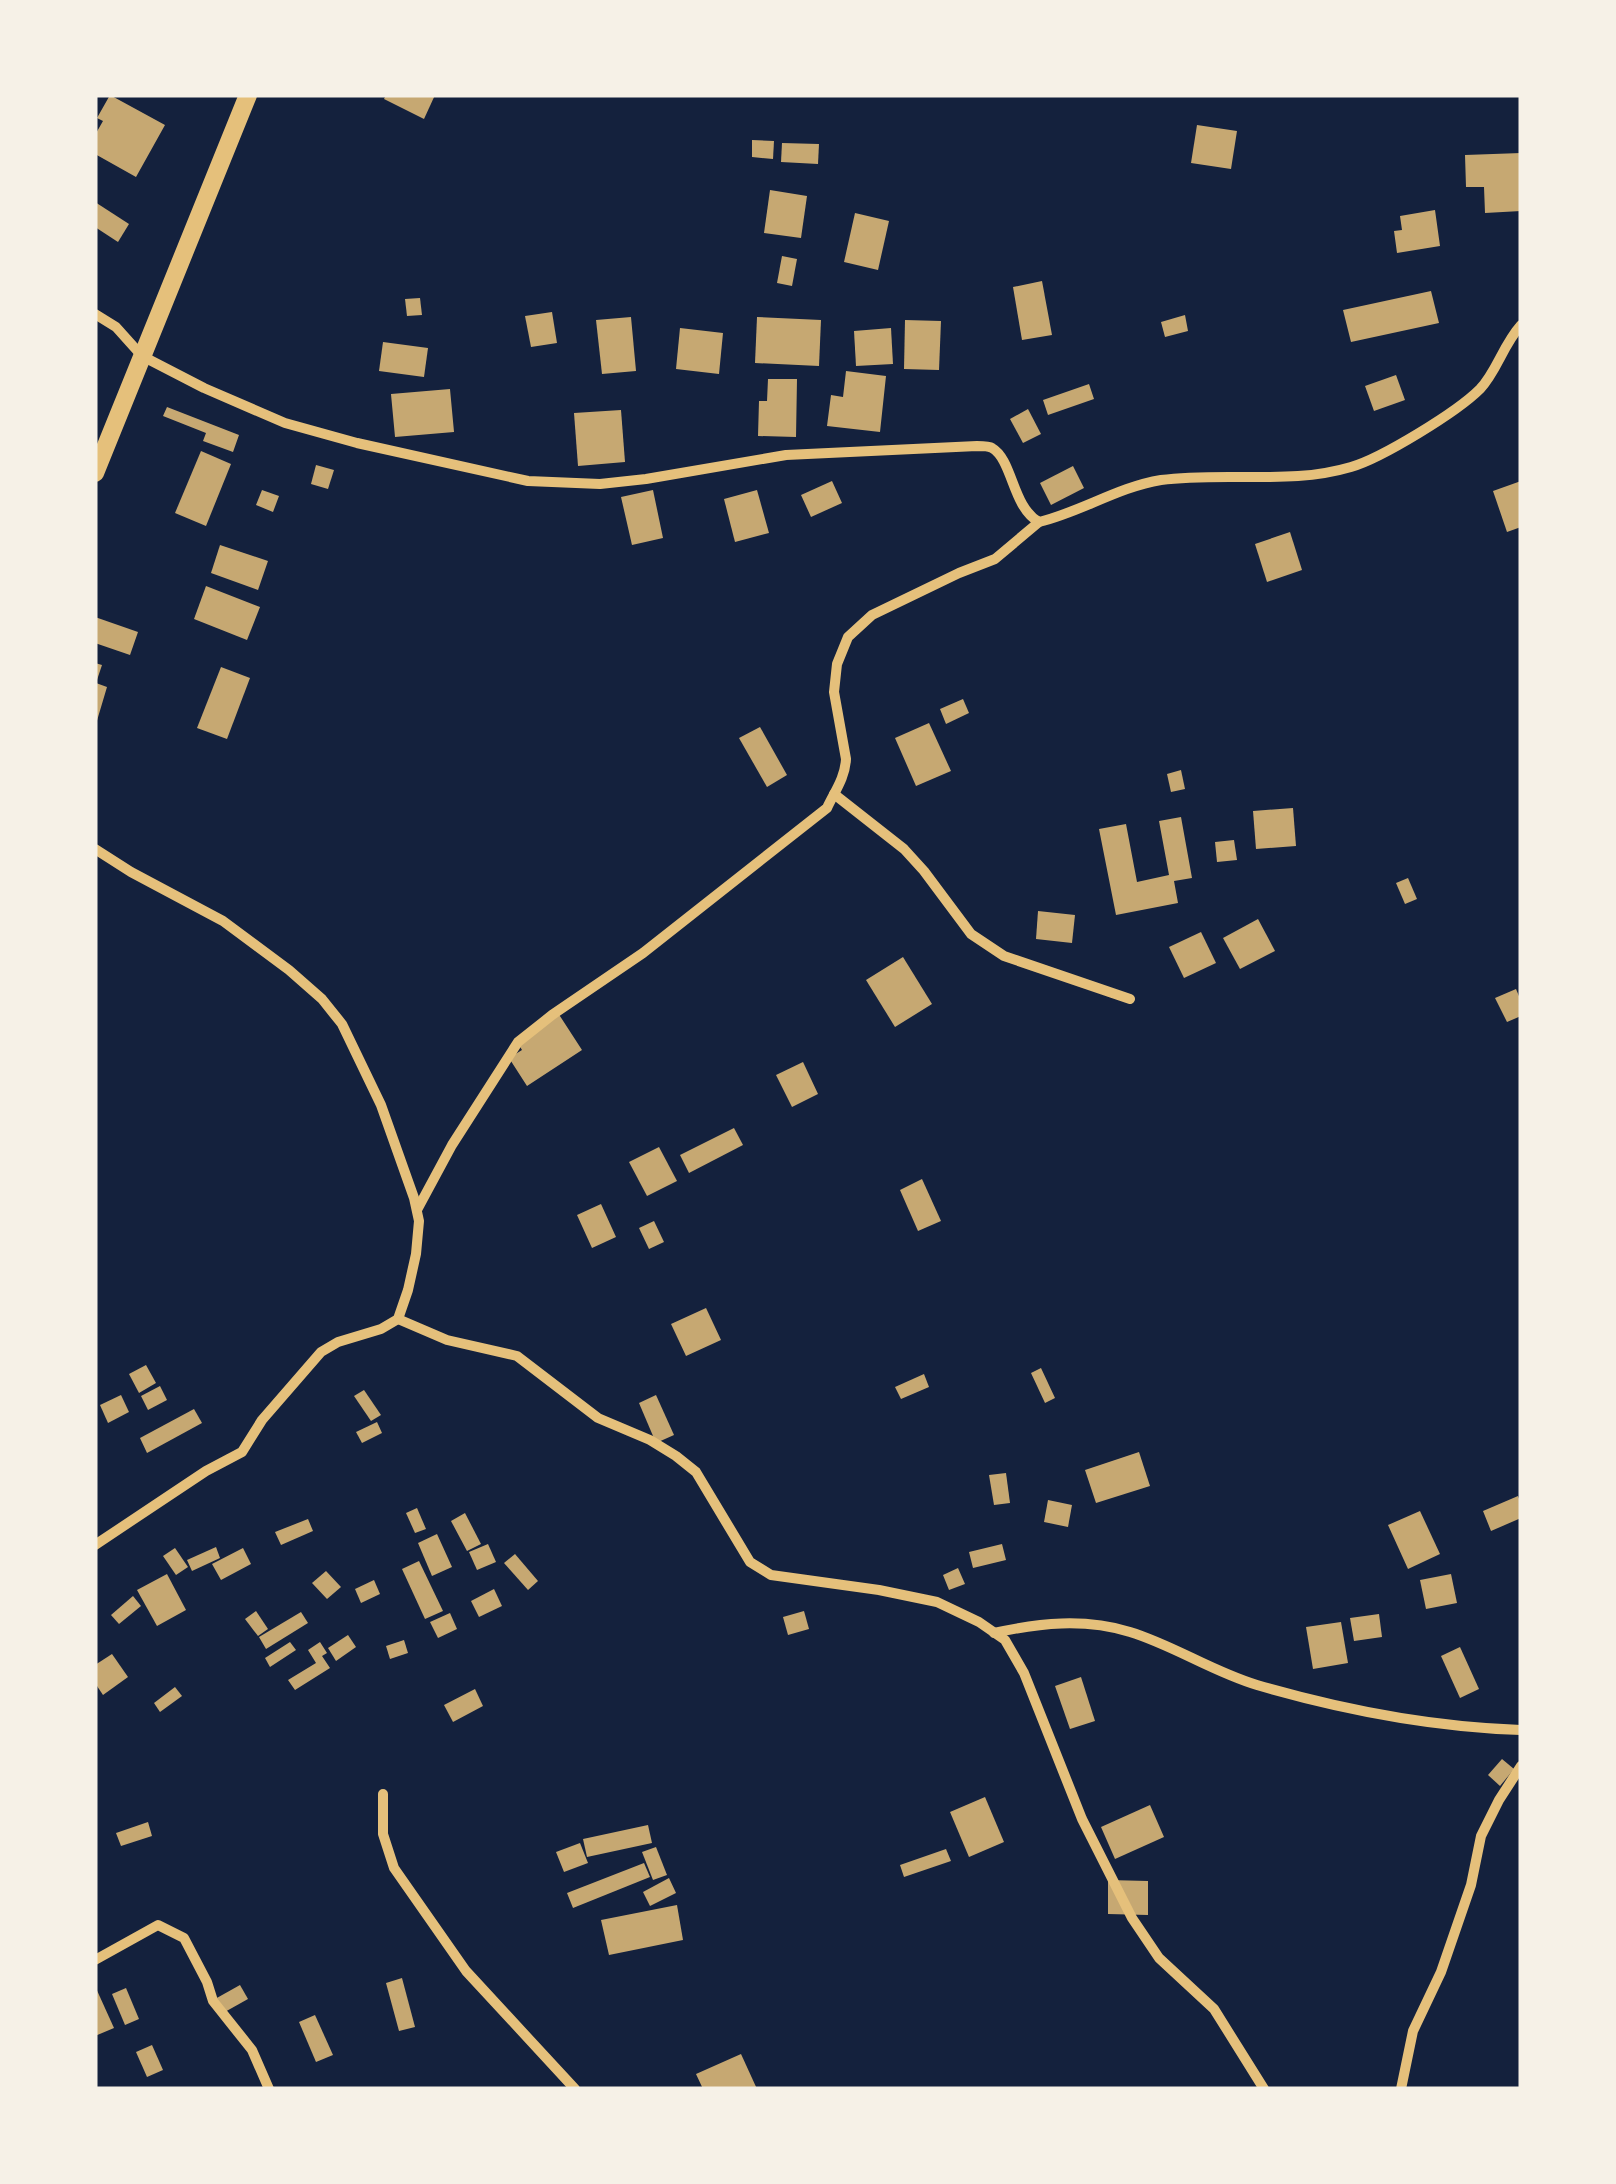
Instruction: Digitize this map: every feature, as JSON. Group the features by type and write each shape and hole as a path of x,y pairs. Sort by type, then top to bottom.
{"main road":[{"path":"95,473 248,95"}],"street":[{"path":"95,314 116,327 142,356 204,388 284,423 357,444 528,480 600,484 786,456 991,447 1000,456 1024,507 1039,522"},
{"path":"417,1210 452,1145 518,1042 643,953 828,808 842,781 846,759 834,692 836,664 848,636 872,615 959,572 995,559 1039,522 1099,498 1156,481 1303,476 1352,467 1404,442 1476,393 1521,326"},
{"path":"834,794 904,849 972,934 1004,956 1130,999"},
{"path":"95,849 223,921 322,1000 342,1024 381,1105 419,1221 416,1254 398,1318 382,1329 338,1342 321,1352 262,1420 242,1452 206,1471 95,1545"},
{"path":"398,1318 447,1340 518,1356 598,1418 676,1456 696,1472 750,1562 771,1575 937,1602 979,1622 1005,1640 1024,1673 1082,1819 1132,1918 1160,1958 1214,2009 1264,2089"},
{"path":"994,1632 1061,1622 1097,1624 1132,1632 1253,1684 1325,1703 1416,1721 1521,1730"},
{"path":"1401,2089 1412,2031 1441,1972 1471,1884 1481,1836 1521,1766"},
{"path":"384,1794 383,1834 394,1868 466,1971 574,2089"},
{"path":"95,1960 158,1926 184,1938 214,2001 252,2050 269,2089"}],"building":[{"path":"110,95 165,125 136,177 95,154 95,135 103,121 97,118"},
{"path":"386,95 435,95 424,119 384,99"},
{"path":"1197,125 1237,131 1231,169 1191,163"},
{"path":"752,140 774,141 773,159 752,157"},
{"path":"782,143 819,144 818,164 781,162"},
{"path":"1521,153 1521,211 1485,213 1484,187 1466,187 1465,155"},
{"path":"770,190 807,196 801,238 764,233"},
{"path":"95,202 129,224 118,242 95,227"},
{"path":"1435,210 1440,246 1397,253 1394,231 1402,230 1400,216"},
{"path":"855,213 889,221 878,270 844,262"},
{"path":"782,256 797,259 792,286 777,283"},
{"path":"1042,281 1052,335 1022,340 1013,287"},
{"path":"1431,291 1439,323 1351,342 1343,310"},
{"path":"420,298 422,315 407,316 405,299"},
{"path":"552,312 557,343 531,347 525,316"},
{"path":"1185,315 1188,331 1165,337 1161,322"},
{"path":"631,317 636,371 602,374 596,320"},
{"path":"757,317 821,320 819,366 755,363"},
{"path":"905,320 941,321 939,370 904,369"},
{"path":"680,328 723,333 719,374 676,369"},
{"path":"891,328 893,364 856,366 854,331"},
{"path":"383,342 428,348 424,377 379,371"},
{"path":"846,371 886,376 880,432 827,426 831,395 843,397"},
{"path":"1396,375 1405,400 1374,411 1365,386"},
{"path":"768,379 797,379 796,437 758,436 759,401 767,401"},
{"path":"1089,384 1094,399 1048,415 1043,400"},
{"path":"450,389 454,432 395,437 391,394"},
{"path":"167,407 239,435 233,452 203,441 206,433 163,416"},
{"path":"1028,409 1041,434 1023,443 1010,419"},
{"path":"621,410 625,462 578,466 574,413"},
{"path":"201,451 231,464 206,526 175,513"},
{"path":"316,465 334,470 328,489 311,484"},
{"path":"1073,466 1084,488 1051,505 1040,483"},
{"path":"832,481 842,503 811,517 801,495"},
{"path":"1521,481 1521,527 1507,532 1493,491"},
{"path":"262,490 279,496 273,512 256,505"},
{"path":"653,490 663,538 632,545 621,497"},
{"path":"757,490 769,533 735,542 724,499"},
{"path":"1290,532 1302,570 1267,582 1255,544"},
{"path":"220,545 268,561 258,590 211,573"},
{"path":"206,586 260,607 247,640 194,619"},
{"path":"95,617 138,632 130,655 95,643"},
{"path":"95,663 102,665 96,683 107,687 96,724"},
{"path":"221,667 250,678 227,739 197,728"},
{"path":"963,699 969,713 946,724 940,709"},
{"path":"929,723 951,771 916,786 895,738"},
{"path":"760,727 787,775 767,787 739,738"},
{"path":"1181,770 1185,789 1171,792 1167,774"},
{"path":"1293,808 1296,846 1256,849 1253,811"},
{"path":"1181,817 1192,878 1174,881 1178,903 1116,915 1099,829 1126,824 1137,882 1169,875 1159,821"},
{"path":"1234,840 1237,860 1217,862 1215,842"},
{"path":"1408,878 1417,899 1405,904 1396,883"},
{"path":"1038,911 1075,915 1072,943 1036,939"},
{"path":"1258,919 1275,951 1240,969 1223,938"},
{"path":"1201,932 1216,963 1184,978 1169,947"},
{"path":"903,957 932,1004 895,1027 866,980"},
{"path":"1516,989 1521,1016 1507,1022 1495,998"},
{"path":"558,1013 582,1050 527,1086 509,1058 522,1050 516,1040"},
{"path":"803,1062 818,1094 792,1107 776,1075"},
{"path":"734,1128 743,1145 689,1173 680,1155"},
{"path":"659,1147 677,1181 647,1196 629,1162"},
{"path":"922,1179 941,1221 918,1231 900,1190"},
{"path":"601,1204 616,1237 592,1248 577,1215"},
{"path":"654,1221 664,1242 649,1249 639,1228"},
{"path":"706,1308 721,1340 686,1356 671,1324"},
{"path":"146,1365 156,1383 139,1393 129,1374"},
{"path":"1041,1368 1055,1398 1045,1403 1031,1373"},
{"path":"924,1374 929,1387 901,1399 895,1387"},
{"path":"160,1386 167,1400 148,1410 141,1396"},
{"path":"364,1390 381,1415 371,1421 354,1396"},
{"path":"121,1395 129,1412 108,1423 100,1405"},
{"path":"656,1395 674,1435 656,1443 639,1403"},
{"path":"194,1409 202,1423 147,1453 140,1438"},
{"path":"377,1422 382,1433 362,1443 356,1432"},
{"path":"1139,1452 1150,1486 1096,1503 1085,1470"},
{"path":"1006,1473 1010,1503 994,1505 989,1475"},
{"path":"1518,1496 1521,1518 1491,1531 1483,1511"},
{"path":"1048,1500 1072,1505 1068,1527 1044,1522"},
{"path":"417,1508 426,1529 415,1533 406,1513"},
{"path":"1420,1511 1440,1554 1408,1569 1388,1525"},
{"path":"465,1513 481,1544 467,1551 451,1521"},
{"path":"308,1519 313,1531 281,1545 275,1532"},
{"path":"437,1534 452,1567 432,1576 418,1543"},
{"path":"488,1544 496,1562 477,1570 469,1552"},
{"path":"1002,1544 1006,1560 973,1568 969,1552"},
{"path":"216,1547 220,1558 192,1571 187,1560"},
{"path":"175,1548 188,1567 176,1575 163,1556"},
{"path":"243,1548 251,1564 221,1580 212,1564"},
{"path":"515,1554 538,1581 528,1590 504,1563"},
{"path":"419,1561 443,1611 425,1619 402,1569"},
{"path":"958,1568 965,1584 949,1590 943,1575"},
{"path":"326,1571 341,1587 327,1599 312,1583"},
{"path":"167,1574 186,1610 157,1626 137,1590"},
{"path":"1451,1574 1457,1603 1426,1609 1420,1580"},
{"path":"374,1580 380,1594 361,1603 355,1589"},
{"path":"494,1589 502,1606 479,1617 471,1601"},
{"path":"133,1596 141,1606 119,1624 111,1615"},
{"path":"256,1611 268,1629 258,1636 245,1619"},
{"path":"804,1611 809,1629 788,1635 783,1617"},
{"path":"301,1612 308,1623 266,1649 259,1637"},
{"path":"450,1613 457,1629 438,1638 430,1622"},
{"path":"1379,1614 1382,1637 1354,1641 1350,1618"},
{"path":"1341,1622 1348,1663 1313,1669 1306,1627"},
{"path":"348,1635 356,1647 336,1661 328,1648"},
{"path":"404,1640 408,1653 390,1659 386,1646"},
{"path":"290,1642 296,1650 270,1667 265,1658"},
{"path":"320,1642 327,1653 322,1656 330,1668 295,1690 288,1680 316,1663 308,1650"},
{"path":"1460,1647 1479,1689 1460,1698 1441,1656"},
{"path":"112,1654 128,1677 103,1695 95,1683 95,1665"},
{"path":"1081,1677 1095,1721 1070,1729 1055,1686"},
{"path":"175,1687 182,1696 160,1712 154,1703"},
{"path":"475,1689 483,1706 453,1722 444,1705"},
{"path":"1502,1759 1514,1769 1500,1786 1488,1775"},
{"path":"985,1797 1004,1842 969,1857 950,1812"},
{"path":"1150,1805 1164,1837 1115,1859 1101,1827"},
{"path":"148,1822 152,1836 121,1846 116,1833"},
{"path":"648,1825 652,1843 587,1857 583,1839"},
{"path":"580,1843 588,1863 564,1872 556,1852"},
{"path":"656,1847 667,1875 653,1880 642,1852"},
{"path":"946,1849 951,1861 904,1877 900,1865"},
{"path":"644,1863 650,1877 573,1908 567,1893"},
{"path":"669,1878 676,1893 650,1906 643,1892"},
{"path":"1108,1880 1148,1881 1148,1915 1108,1914"},
{"path":"677,1905 683,1940 609,1955 601,1920"},
{"path":"402,1978 415,2027 399,2031 386,1983"},
{"path":"240,1985 248,1999 223,2013 215,1999"},
{"path":"95,1986 114,2028 95,2036"},
{"path":"126,1988 139,2019 125,2025 112,1994"},
{"path":"315,2015 333,2055 316,2062 299,2022"},
{"path":"152,2045 163,2070 147,2077 136,2052"},
{"path":"741,2054 757,2089 703,2089 696,2074"}]}
